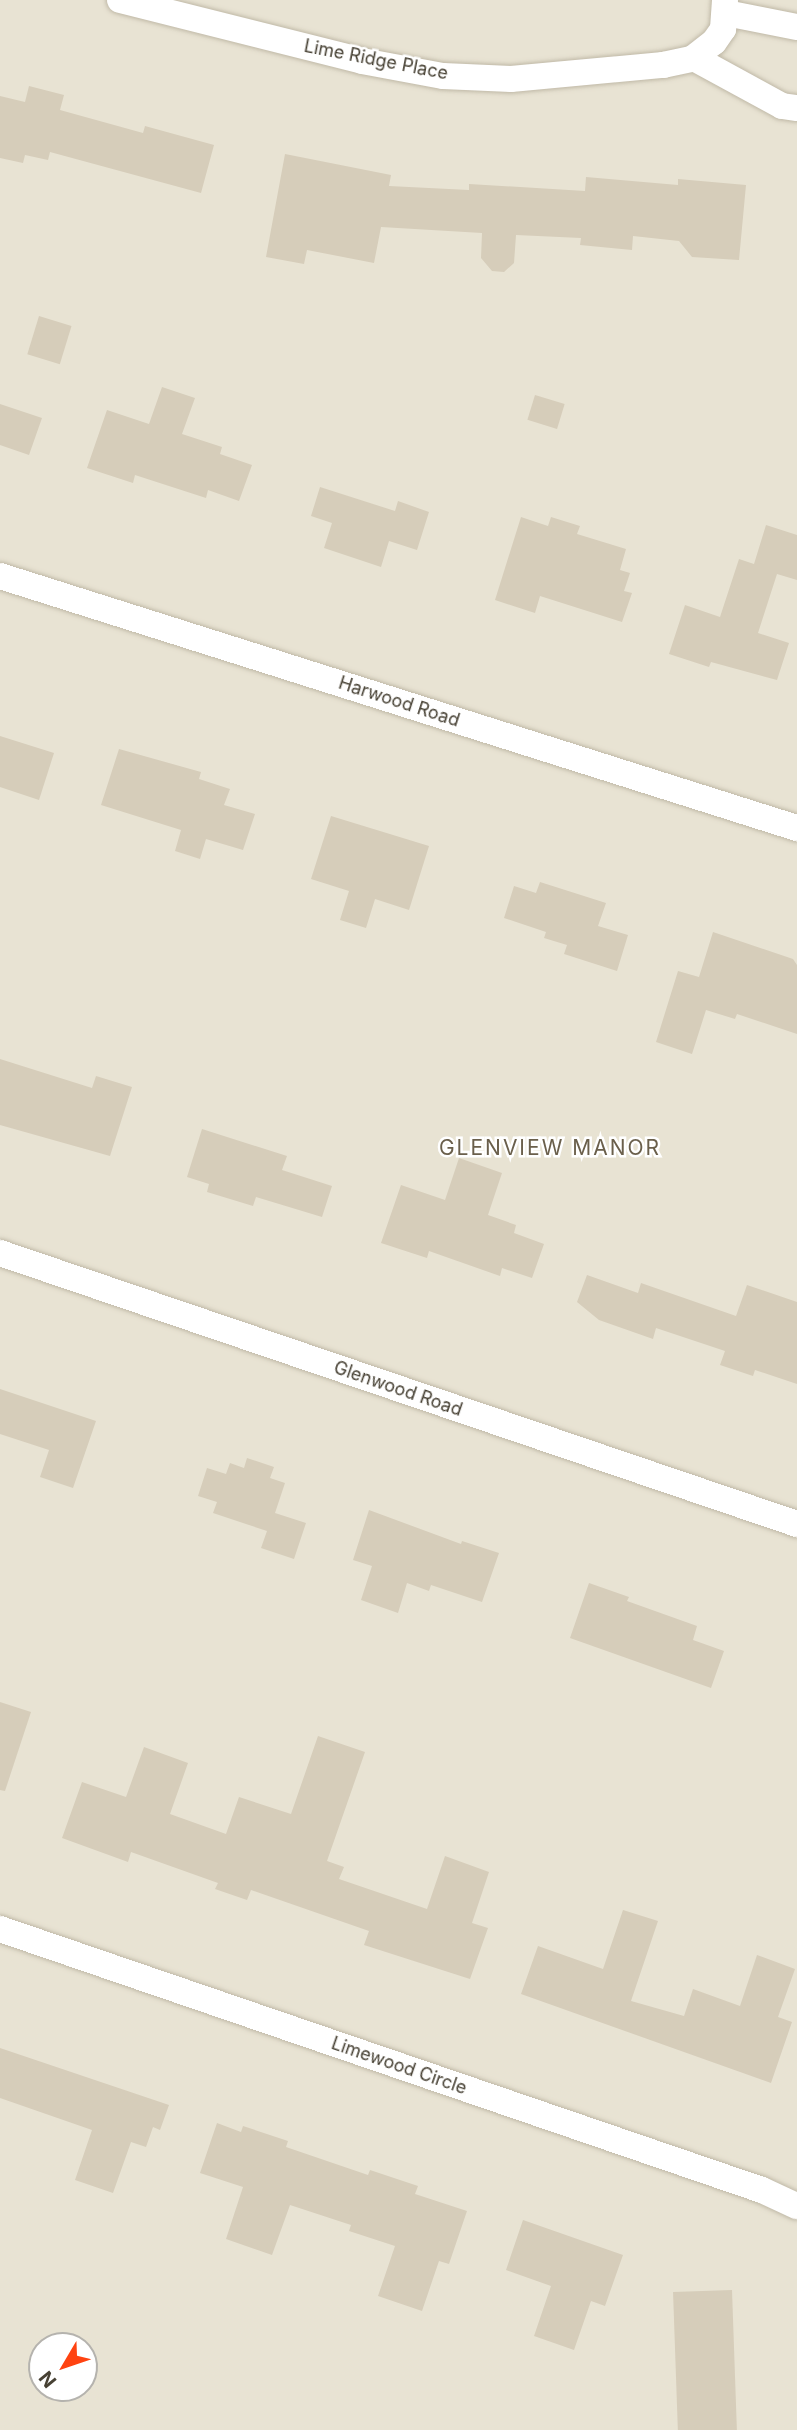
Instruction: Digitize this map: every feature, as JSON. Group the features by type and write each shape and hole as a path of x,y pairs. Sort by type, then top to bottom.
{"street":[{"name":"Lime Ridge Place","path":"120,0 362,61 443,76 511,79 563,76 663,65 704,50"},
{"path":"797,27 725,6 723,29 704,50 782,106 797,108"},
{"name":"Harwood Road","path":"0,576 797,828"},
{"name":"Glenwood Road","path":"0,1254 797,1524"},
{"name":"Limewood Circle","path":"0,1929 762,2190 797,2206"}],"shaded area":[{"path":"0,0 797,0 797,2430 0,2430"}],"building":[{"path":"29,86 64,95 60,110 143,133 145,126 214,145 201,193 50,152 48,160 25,155 23,163 0,158 0,96 25,102"},
{"path":"285,154 391,175 389,186 469,190 469,184 585,191 586,177 678,185 678,179 746,185 739,260 692,257 679,241 633,236 632,250 580,245 581,238 516,235 514,263 504,272 492,271 481,258 482,233 381,227 374,263 307,250 304,264 266,257"},
{"path":"39,316 72,326 60,364 27,354"},
{"path":"162,387 195,398 182,434 222,447 220,454 252,465 239,501 208,490 206,498 135,475 133,483 87,468 107,410 149,424"},
{"path":"535,395 565,404 557,429 527,420"},
{"path":"0,404 42,418 29,455 0,445"},
{"path":"320,487 395,511 398,501 429,512 417,550 389,541 381,567 324,548 332,523 311,516"},
{"path":"521,517 548,526 551,517 580,526 577,534 626,549 620,570 630,573 624,591 632,593 622,622 540,596 535,613 495,600"},
{"path":"766,525 797,535 797,580 777,574 758,633 789,643 777,680 711,662 709,667 669,654 685,605 720,617 739,559 754,564"},
{"path":"0,736 54,753 39,800 0,787"},
{"path":"119,749 201,772 199,779 230,789 224,805 255,814 243,850 206,839 200,859 175,851 181,830 101,805"},
{"path":"331,816 429,846 409,910 375,899 366,928 340,920 349,891 311,879"},
{"path":"540,882 606,903 598,926 628,935 617,971 564,954 567,945 544,938 546,932 504,918 514,886 536,893"},
{"path":"713,932 793,959 797,965 797,1034 737,1014 735,1019 706,1010 692,1054 656,1042 678,971 699,977"},
{"path":"0,1059 92,1088 96,1076 132,1087 110,1156 0,1125"},
{"path":"202,1129 287,1156 282,1170 332,1186 322,1217 256,1197 253,1206 207,1192 209,1184 187,1177"},
{"path":"459,1158 502,1173 488,1215 516,1225 514,1233 544,1244 532,1278 502,1268 500,1276 429,1251 427,1258 381,1243 401,1185 445,1200"},
{"path":"587,1275 638,1293 641,1283 736,1316 747,1285 797,1302 797,1384 755,1370 753,1376 720,1365 725,1351 656,1328 653,1339 599,1320 577,1302"},
{"path":"0,1389 96,1421 73,1488 40,1477 49,1450 0,1434"},
{"path":"247,1458 274,1467 270,1478 285,1483 275,1513 306,1523 294,1559 261,1548 267,1531 213,1513 217,1502 198,1496 207,1468 226,1474 230,1463 244,1468"},
{"path":"369,1510 461,1544 462,1541 499,1553 482,1602 431,1585 429,1591 407,1583 398,1613 361,1600 372,1566 353,1560"},
{"path":"589,1583 629,1597 627,1601 697,1626 693,1640 724,1651 711,1688 570,1638"},
{"path":"0,1702 31,1712 5,1791 0,1790"},
{"path":"318,1736 365,1752 327,1861 344,1867 339,1879 427,1909 445,1856 489,1872 472,1923 488,1928 470,1979 364,1945 369,1931 251,1890 247,1900 215,1889 218,1883 131,1852 128,1862 62,1838 82,1782 126,1797 144,1747 188,1763 170,1814 226,1834 239,1797 291,1814"},
{"path":"623,1910 658,1921 631,2001 684,2016 693,1989 740,2006 757,1955 795,1969 778,2017 792,2022 771,2083 521,1994 538,1946 603,1969"},
{"path":"0,2048 169,2105 160,2130 153,2127 146,2147 131,2142 113,2193 75,2180 92,2130 0,2098"},
{"path":"217,2123 241,2132 243,2126 288,2141 286,2147 368,2175 370,2170 418,2186 415,2194 467,2211 449,2264 439,2261 422,2311 378,2296 395,2246 349,2231 351,2225 290,2205 272,2255 226,2239 243,2187 200,2173"},
{"path":"523,2220 623,2255 605,2306 591,2301 574,2350 534,2336 551,2286 506,2270"},
{"path":"732,2290 737,2430 678,2430 673,2292"}],"district":[{"name":"GLENVIEW MANOR","path":"550,1148"}]}
